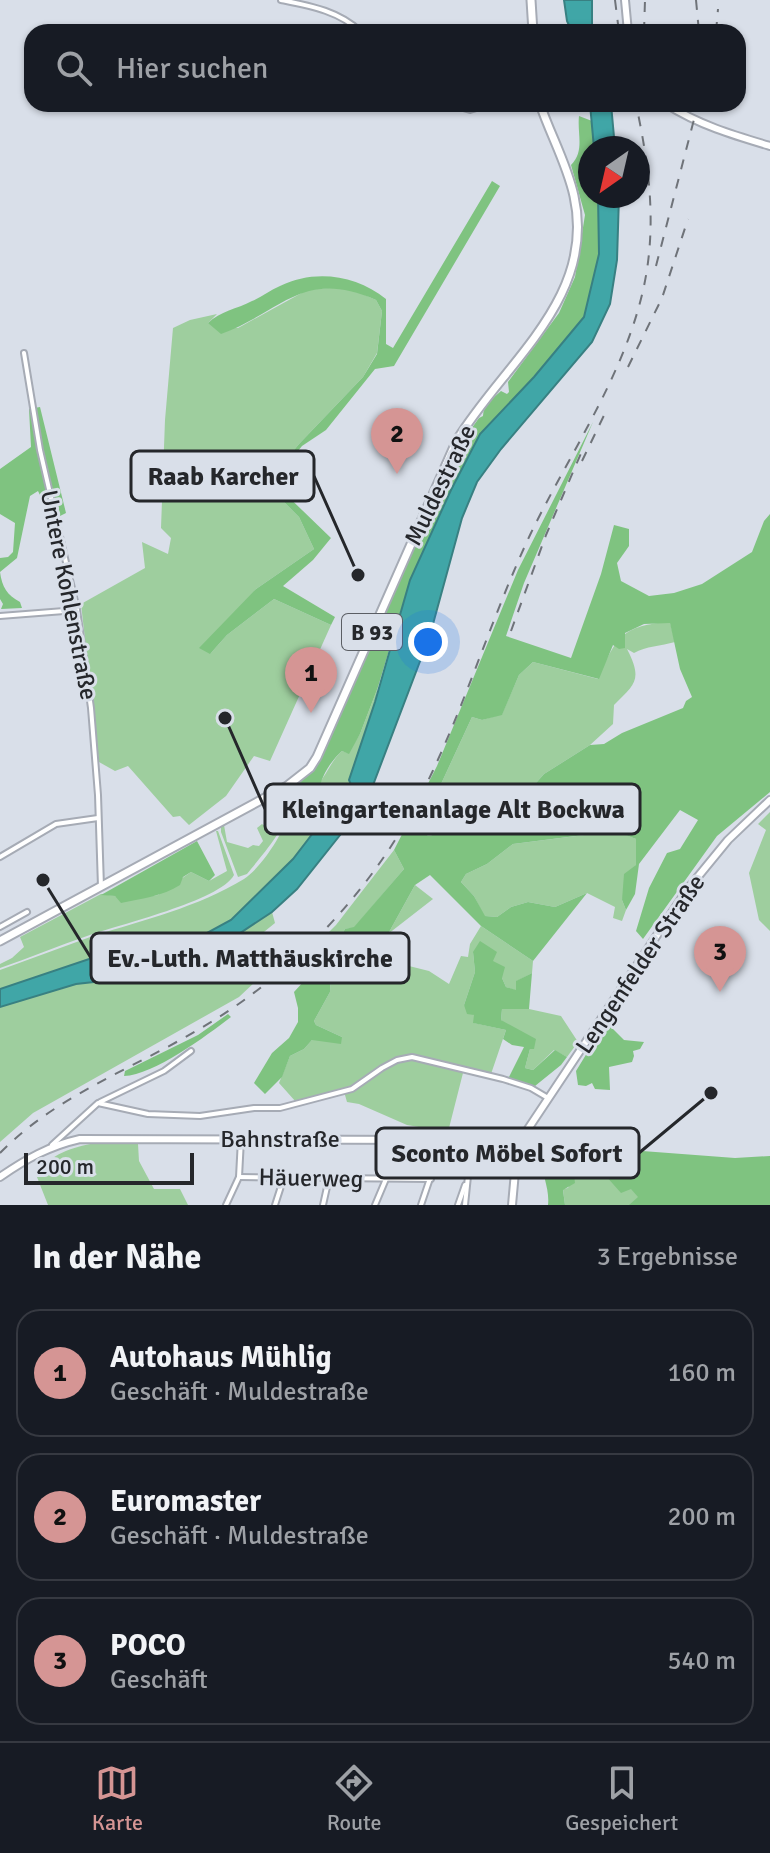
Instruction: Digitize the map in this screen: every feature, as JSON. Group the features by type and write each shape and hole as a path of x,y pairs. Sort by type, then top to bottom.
{"main road":[{"path":"531,0 532,24"},
{"path":"625,0 627,24"},
{"name":"Muldestraße","path":"0,941 287,786 310,768 457,440 477,409 539,332 570,276 577,238 574,194 543,112"},
{"path":"679,112 719,131 770,146"},
{"name":"Lengenfelder Straße","path":"522,1138 687,890 728,840 770,800"},
{"path":"512,1205 522,1138"},
{"name":"Bahnstraße","path":"0,1177 21,1161 50,1147 80,1139 522,1138"}],"street":[{"path":"281,0 330,12 351,24"},
{"name":"Untere Kohlenstraße","path":"24,353 40,450 77,610 91,708 101,887"},
{"path":"0,616 77,610"},
{"path":"0,857 56,824 98,818"},
{"path":"0,927 27,912"},
{"path":"50,1147 98,1103 164,1071 191,1051"},
{"path":"98,1103 148,1114 200,1116 254,1108 280,1108 352,1089 397,1060 412,1057 503,1079 531,1088 548,1098"},
{"path":"226,1205 239,1177 241,1139"},
{"path":"458,1205 477,1139"},
{"path":"421,1205 443,1140"},
{"path":"465,1205 468,1176"},
{"name":"Häuerweg","path":"239,1177 431,1179"},
{"path":"275,1205 284,1177"},
{"path":"323,1205 329,1178"},
{"path":"375,1205 386,1179"}],"green space":[{"path":"579,116 592,121 593,136 579,136"},
{"path":"578,154 578,190 571,165"},
{"path":"492,181 500,186 394,366 375,369 326,430 302,446 273,482 331,538 313,560 283,586 335,617 331,625 274,599 227,635 210,654 199,648 256,589 314,549 299,517 266,484 299,444 363,377 377,354 382,311 376,300 351,291 330,289 294,296 221,334 208,323 293,281 307,277 335,277 362,284 386,299 386,344 393,348"},
{"path":"583,208 598,208 599,254 584,318 480,434 410,580 378,687 360,734 349,754 342,751 330,764 319,791 308,803 301,804 293,790 320,760 461,443 483,416 492,399 501,391 509,392 508,382 559,313 575,277 585,215"},
{"path":"339,287 376,300 382,311 377,353 363,377 299,444 266,484 299,517 314,549 256,589 210,654 227,635 274,599 331,625 270,761 254,756 226,796 189,825 180,816 173,817 128,766 115,771 99,762 81,604 145,568 142,542 168,554 171,538 161,528 165,420 173,328 190,320 217,314 208,323 238,328 307,290"},
{"path":"40,407 66,513 52,520 38,491 30,496 17,558 0,572 0,558 8,557 13,552 15,523 0,514 0,469 31,447 29,409"},
{"path":"593,422 524,583 506,636 571,658 601,574 614,525 629,529 629,546 617,563 621,581 649,596 674,593 702,584 752,552 764,521 770,514 770,792 717,836 643,939 636,931 649,888 667,853 680,849 698,820 680,810 639,864 635,894 626,910 622,900 624,874 636,865 636,839 615,831 513,844 487,864 466,874 461,882 474,896 485,916 497,917 511,907 528,902 555,907 587,893 533,961 481,926 430,875 415,885 388,934 332,972 327,962 345,929 354,927 404,869 394,850 437,766 518,570","holes":["670,623 680,669 692,697 683,708 622,733 604,744 590,745 544,774 536,783 466,825 429,836 422,833 423,823 472,717 482,720 502,715 519,675 533,662 599,679 613,645 619,649 625,648 625,633 644,624"]},
{"path":"0,572 6,590 20,602 22,608 1,609"},
{"path":"670,622 675,642 634,653 627,649 635,668 634,681 614,705 613,724 590,745 544,774 536,783 466,825 429,836 422,833 423,823 472,717 482,720 502,714 519,675 533,662 598,679 610,653 623,636 641,626"},
{"path":"378,687 349,780 352,787 338,810 326,809 321,830 313,833 293,859 231,920 185,945 129,957 98,956 0,989 0,970 189,905 226,889 252,873 283,829 291,796 309,793 342,751 348,753 360,734"},
{"path":"284,794 288,812 278,834 247,874 238,877 221,827 224,825 227,842 248,848 259,846 263,841 257,828 262,824 267,828 281,808 282,803 278,800 270,800"},
{"path":"770,812 770,931 759,920 749,873 766,830 758,824"},
{"path":"216,831 234,875 225,885 189,903 0,968 0,964 24,947 20,937 101,894 124,901 158,895 191,872 209,881 227,871"},
{"path":"616,831 636,839 636,865 622,900 626,910 622,921 613,918 615,907 587,893 555,907 528,902 511,907 497,917 484,916 474,896 461,882 466,874 487,864 513,844"},
{"path":"197,841 215,875 209,881 191,872 183,877 180,885 151,897 121,903 115,896 101,895"},
{"path":"394,850 404,869 354,928 345,929 327,962 333,971 383,938 409,966 429,971 449,984 461,956 468,957 470,944 481,926 533,961 532,973 517,981 517,991 506,987 502,978 473,952 475,972 464,1005 474,1015 474,1023 506,1030 491,1074 464,1069 448,1132 407,1125 359,1104 347,1102 343,1088 296,1102 279,1083 290,1056 304,1049 312,1040 342,1037 316,1025 314,1021 330,992 331,973 315,969 304,957 336,925"},
{"path":"415,885 433,899 388,934"},
{"path":"272,912 275,923 254,940 198,970 200,977 257,952 270,968 239,997 33,1113 0,1142 0,1007 76,984 139,976 216,949"},
{"path":"480,941 497,952 493,961 505,967 502,978 506,987 516,990 516,981 532,973 529,1009 502,1009 501,1020 536,1039 525,1068 533,1070 555,1050 567,1057 535,1086 508,1079 524,1047 512,1045 503,1039 506,1030 473,1023 474,1015 467,1014 464,1005 475,972 473,952"},
{"path":"315,969 331,973 330,992 314,1021 316,1025 342,1037 341,1044 312,1040 304,1049 290,1056 282,1077 265,1094 254,1083 272,1053 289,1038 298,1022 294,992"},
{"path":"502,1009 529,1009 561,1016 578,1042 567,1057 554,1050 533,1070 525,1068 530,1049 501,1020"},
{"path":"228,1014 231,1017 179,1053 150,1069 124,1076 125,1071 198,1035"},
{"path":"606,1022 624,1040 644,1042 640,1049 633,1051 632,1062 609,1067 610,1090 595,1089 592,1083 578,1085 576,1071"},
{"path":"102,1142 138,1144 139,1161 154,1189 180,1189 188,1205 48,1205 35,1172 66,1151"},
{"path":"576,1146 735,1158 770,1156 770,1205 629,1205 638,1197 631,1189 621,1193 597,1166 587,1163 577,1171 575,1183 563,1190 565,1205 548,1205 542,1157 534,1155 533,1148"},
{"path":"587,1163 721,1205 565,1205 563,1189 568,1188 578,1168"}],"water":[{"path":"564,0 592,0 592,24 568,24"},
{"path":"591,112 612,112 614,136 593,136"},
{"path":"598,208 619,208 617,260 610,304 592,342 501,449 477,482 462,518 430,635 373,785 356,815 297,889 272,912 216,949 139,977 76,984 0,1007 0,989 98,956 129,957 185,945 231,920 293,859 313,833 321,830 326,809 338,810 352,787 349,780 410,580 451,490 480,434 534,377 584,317 599,254"}],"railway":[{"path":"615,0 618,24"},
{"path":"644,24 645,0"},
{"path":"696,0 698,24"},
{"path":"717,24 718,9"},
{"path":"0,1153 20,1134 64,1103 198,1030 272,979 336,918 399,834 439,758 530,535 610,383 635,319 648,263 651,217 648,172 638,112"},
{"path":"656,266 696,112"},
{"path":"628,367 662,298 688,219"},
{"path":"582,461 608,407"},
{"path":"511,631 546,535 582,451"}],"place":[{"name":"Euromaster","path":"397,474"},
{"name":"Raab Karcher","path":"358,575"},
{"name":"Autohaus Mühlig","path":"311,713"},
{"name":"Kleingartenanlage Alt Bockwa","path":"225,718"},
{"name":"Ev.-Luth. Matthäuskirche","path":"43,880"},
{"name":"POCO","path":"720,992"},
{"name":"Sconto Möbel Sofort","path":"711,1093"}]}
